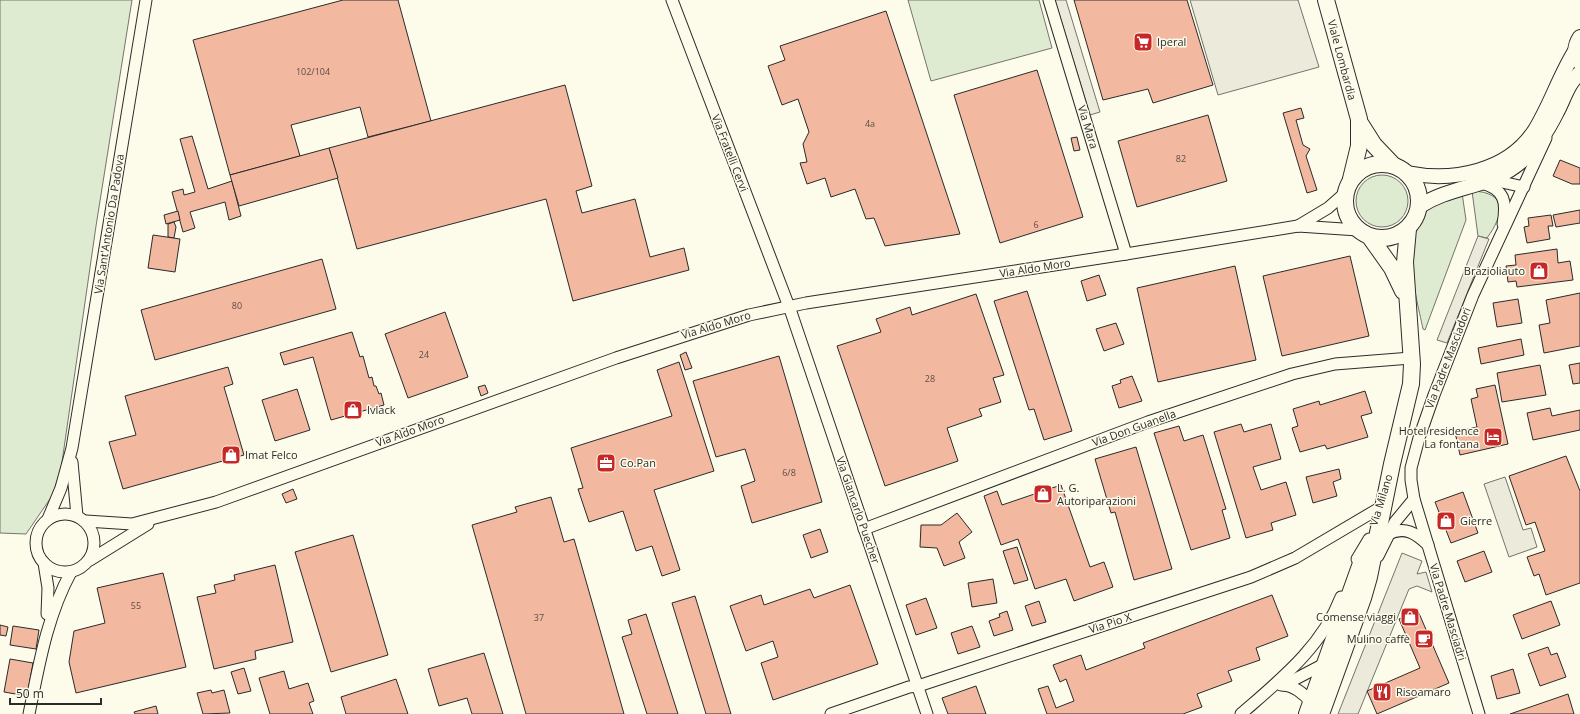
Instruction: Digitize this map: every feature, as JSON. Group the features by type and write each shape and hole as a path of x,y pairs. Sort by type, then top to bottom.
{"main road":[{"name":"Viale Lombardia","path":"1326,0 1359,120 1359,146 1348,186"},
{"name":"Viale Lombardia","path":"1359,120 1374,145 1400,169"},
{"path":"1364,234 1390,238 1408,229 1416,218 1420,206 1419,194 1415,182 1400,169 1381,164 1370,166 1359,171 1348,186 1347,213 1364,234 1392,268 1408,302"},
{"path":"1392,464 1411,384 1412,358 1405,256 1408,229"},
{"name":"Via Milano","path":"1313,710 1326,664 1369,539 1392,464"},
{"name":"Via Milano","path":"1313,710 1363,598 1369,577 1392,464"}],"street":[{"name":"Via Sant'Antonio Da Padova","path":"48,519 60,492 72,448 146,0"},
{"name":"Via Fratelli Cervi","path":"672,0 789,306"},
{"name":"Via Mara","path":"1049,0 1126,254"},
{"path":"1400,169 1434,177 1461,175 1487,168 1507,157 1535,130 1559,79 1577,57 1580,37"},
{"path":"1420,206 1441,194 1487,182 1511,169 1522,160 1535,147 1548,129 1570,86 1580,73"},
{"name":"Via Padre Masciadori","path":"1415,504 1411,485 1411,468 1419,438 1466,310 1543,147 1548,129"},
{"path":"1487,182 1524,187"},
{"path":"1487,182 1496,189 1504,201 1505,209 1502,235"},
{"name":"Via Aldo Moro","path":"1298,226 1328,208 1348,186"},
{"name":"Via Aldo Moro","path":"81,518 127,524 158,518 216,502 653,345 730,320 789,306 1298,226 1364,234"},
{"name":"Via Giancarlo Puecher","path":"789,306 927,714"},
{"name":"Via Don Guanella","path":"864,529 1148,422 1292,374 1322,366 1412,358"},
{"name":"Via Sant'Antonio Da Padova","path":"72,448 73,480 81,518"},
{"path":"1369,577 1388,534 1402,511 1415,504"},
{"name":"Via Padre Masciadri","path":"1415,504 1479,714"},
{"name":"Via Pio X","path":"831,714 909,687 918,686 1258,574 1295,558 1378,509"},
{"path":"44,563 57,571 71,572 80,568 88,562 93,553 95,543 92,529 81,518 67,513 58,514 48,519 38,530 36,540 37,550 44,563 48,601 44,641"},
{"name":"Via Aldo Moro","path":"88,562 114,544 158,518"},
{"path":"1388,534 1398,530 1407,530 1418,536 1428,545"},
{"path":"1279,686 1325,630 1355,563 1369,539"},
{"path":"29,714 44,641 55,604 71,572"},
{"path":"1241,714 1279,686 1326,664 1337,652 1348,623 1363,598"},
{"path":"1279,686 1299,691 1313,710"}],"green space":[{"path":"0,0 132,0 96,226 61,469 52,496 26,534 0,533"},
{"path":"908,0 1039,0 1052,48 931,81"},
{"path":"1377,175 1387,175 1396,179 1404,187 1408,196 1408,206 1404,215 1396,223 1387,227 1377,227 1368,223 1360,215 1356,206 1356,196 1360,187 1368,179"},
{"path":"1472,191 1484,192 1492,196 1497,200 1499,206 1497,221 1487,238 1478,236"},
{"path":"1462,193 1466,220 1425,330 1423,329 1413,279 1412,244 1416,229 1424,215 1436,203 1445,198"}],"shaded area":[{"path":"1055,0 1066,0 1100,112 1090,115"},
{"path":"1190,0 1298,0 1319,67 1218,95"},
{"path":"1478,236 1489,239 1447,343 1437,340"},
{"path":"1505,477 1523,530 1531,528 1537,547 1509,557 1484,484"},
{"path":"1402,553 1422,561 1417,574 1426,572 1432,592 1417,586 1409,589 1358,714 1338,714"}],"building":[{"path":"343,0 398,0 431,121 368,137 360,107 291,125 300,156 230,175 193,40"},
{"name":"Iperal","path":"1074,0 1187,0 1213,85 1153,103 1148,89 1103,100"},
{"path":"886,11 960,234 885,246 874,218 866,219 855,189 831,197 825,178 807,184 800,163 807,162 803,144 809,132 798,99 782,105 768,66 785,60 780,46"},
{"path":"1037,70 1083,217 1000,243 954,95"},
{"path":"565,85 592,186 576,191 582,213 635,199 650,257 684,248 689,270 573,301 546,199 357,249 329,148"},
{"path":"1301,108 1304,118 1296,120 1303,145 1310,149 1306,156 1317,190 1307,193 1283,113"},
{"path":"1208,115 1227,181 1137,207 1118,141"},
{"path":"192,136 208,189 232,181 241,216 229,220 225,202 190,212 195,228 183,232 172,192 183,189 184,195 195,192 180,139"},
{"path":"1077,137 1080,150 1074,151 1071,138"},
{"path":"329,148 338,178 239,206 230,175"},
{"path":"1560,160 1580,168 1580,184 1572,184 1553,176"},
{"path":"1580,210 1580,223 1556,227 1553,215"},
{"path":"178,211 180,220 166,224 164,215"},
{"path":"1551,215 1553,226 1548,226 1550,239 1527,243 1524,227 1529,226 1528,218"},
{"path":"174,222 176,227 174,238 168,237 168,224"},
{"path":"153,235 180,239 175,272 148,268"},
{"path":"1557,249 1558,263 1570,261 1573,280 1517,287 1516,281 1508,282 1506,266 1516,265 1515,255"},
{"path":"1350,256 1369,336 1282,356 1263,276"},
{"path":"322,259 336,309 155,360 141,310"},
{"path":"1235,266 1256,360 1158,382 1137,288"},
{"path":"1099,275 1106,295 1087,301 1081,281"},
{"path":"1027,291 1072,431 1044,440 1034,409 1029,410 994,301"},
{"path":"1580,293 1580,346 1544,353 1539,325 1550,323 1546,300"},
{"path":"976,294 1004,375 993,378 1001,402 979,409 982,416 947,428 958,461 885,486 837,346 881,332 876,319 910,307 912,315"},
{"path":"1518,299 1522,323 1497,327 1493,303"},
{"path":"445,312 468,377 408,398 385,334"},
{"path":"1116,323 1124,344 1104,351 1096,329"},
{"path":"352,332 360,357 363,356 369,378 372,377 374,386 376,386 379,394 381,393 384,405 331,420 313,357 284,365 280,353"},
{"path":"1521,339 1524,355 1481,364 1478,348"},
{"path":"686,352 692,368 685,370 680,355"},
{"path":"779,356 822,502 752,523 741,486 755,481 745,449 716,457 693,381"},
{"path":"679,362 714,471 654,490 680,570 662,576 652,546 636,551 623,511 589,522 578,489 583,488 571,448 672,416 657,370"},
{"path":"1580,363 1580,383 1573,384 1569,365"},
{"path":"1540,365 1546,395 1502,402 1497,373"},
{"path":"228,367 233,384 224,387 244,455 123,489 109,442 136,435 125,396"},
{"path":"1132,376 1142,401 1119,408 1112,386 1121,383 1120,380"},
{"path":"485,385 488,393 481,396 478,387"},
{"path":"1495,385 1508,444 1460,455 1455,432 1477,427 1471,399 1478,397 1476,389"},
{"path":"297,389 310,430 275,441 262,400"},
{"path":"1365,391 1372,413 1361,416 1368,437 1327,449 1325,445 1300,452 1292,428 1298,426 1293,409 1319,401 1320,405"},
{"path":"1550,408 1552,416 1580,410 1580,430 1533,440 1527,413"},
{"path":"1241,424 1244,432 1271,424 1281,459 1253,467 1261,490 1286,482 1296,515 1271,523 1273,530 1246,538 1214,432"},
{"path":"1179,426 1184,441 1203,435 1226,509 1222,510 1230,538 1191,550 1154,433"},
{"path":"1136,447 1172,569 1134,580 1115,512 1111,513 1095,459"},
{"path":"1566,456 1580,491 1580,583 1546,595 1539,574 1534,576 1527,557 1545,551 1535,522 1526,525 1509,476"},
{"path":"1339,469 1341,479 1333,482 1337,496 1313,503 1306,477"},
{"path":"1061,485 1090,567 1104,562 1113,587 1074,601 1066,579 1035,589 1018,539 1001,545 984,496 997,491 1002,505"},
{"path":"293,489 297,499 286,503 282,494"},
{"path":"1463,492 1478,533 1451,543 1435,502"},
{"path":"551,497 564,542 574,539 624,714 526,714 472,525 517,512 515,507"},
{"path":"957,513 972,532 959,542 965,558 944,566 937,548 920,547 921,525 941,525"},
{"path":"820,529 828,552 811,558 803,535"},
{"path":"353,535 388,655 331,672 295,552"},
{"path":"1017,547 1028,580 1014,584 1003,551"},
{"path":"1484,551 1492,572 1465,582 1457,561"},
{"path":"275,565 293,642 255,651 256,659 214,669 197,597 216,593 214,585 235,580 234,575"},
{"path":"163,573 186,667 76,693 69,662 74,631 105,623 97,588"},
{"path":"993,579 997,603 972,607 968,583"},
{"path":"850,585 878,664 773,700 761,663 778,657 773,641 746,651 730,606 761,595 764,605 810,589 814,598"},
{"path":"1272,595 1288,636 1256,648 1260,660 1228,671 1232,681 1197,694 1202,707 1183,714 1047,714 1038,689 1048,686 1056,708 1074,701 1066,679 1060,682 1053,665 1081,655 1086,670 1145,648 1143,643"},
{"path":"695,596 731,714 706,714 672,603"},
{"path":"926,598 937,628 916,635 906,605"},
{"path":"1039,601 1046,622 1032,626 1025,606"},
{"path":"1551,601 1560,625 1522,639 1513,615"},
{"path":"1007,611 1013,630 994,636 989,621 1000,617 999,614"},
{"path":"1418,611 1449,683 1377,714 1367,691 1420,668 1399,619"},
{"path":"646,614 678,714 647,714 622,637 632,634 628,620"},
{"path":"0,625 8,627 6,636 0,635"},
{"path":"13,626 39,630 36,649 10,645"},
{"path":"972,626 980,647 958,654 951,633"},
{"path":"1548,647 1551,655 1557,653 1566,677 1540,686 1528,654"},
{"path":"484,653 503,714 472,714 467,698 439,706 428,669"},
{"path":"10,659 33,663 27,696 4,692"},
{"path":"244,668 251,691 238,694 231,672"},
{"path":"1513,669 1520,693 1497,699 1491,676"},
{"path":"284,671 289,689 308,683 314,701 309,703 313,714 270,714 259,678"},
{"path":"396,679 408,714 346,714 341,697"},
{"path":"976,686 986,714 948,714 942,698"},
{"path":"211,690 212,693 224,690 230,713 203,714 197,693"},
{"path":"1568,694 1574,714 1510,714"},
{"path":"156,706 158,714 135,714 134,712"}],"place":[{"name":"Iperal","path":"1143,42"},
{"name":"Brazioliauto","path":"1539,271"},
{"name":"Ivlack","path":"353,410"},
{"name":"Hotel residence La fontana","path":"1493,437"},
{"name":"Imat Felco","path":"231,455"},
{"name":"Co.Pan","path":"606,463"},
{"name":"L. G. Autoriparazioni","path":"1043,494"},
{"name":"Gierre","path":"1446,521"},
{"name":"Comense viaggi","path":"1410,617"},
{"name":"Mulino caffè","path":"1424,639"},
{"name":"Risoamaro","path":"1382,692"}]}
